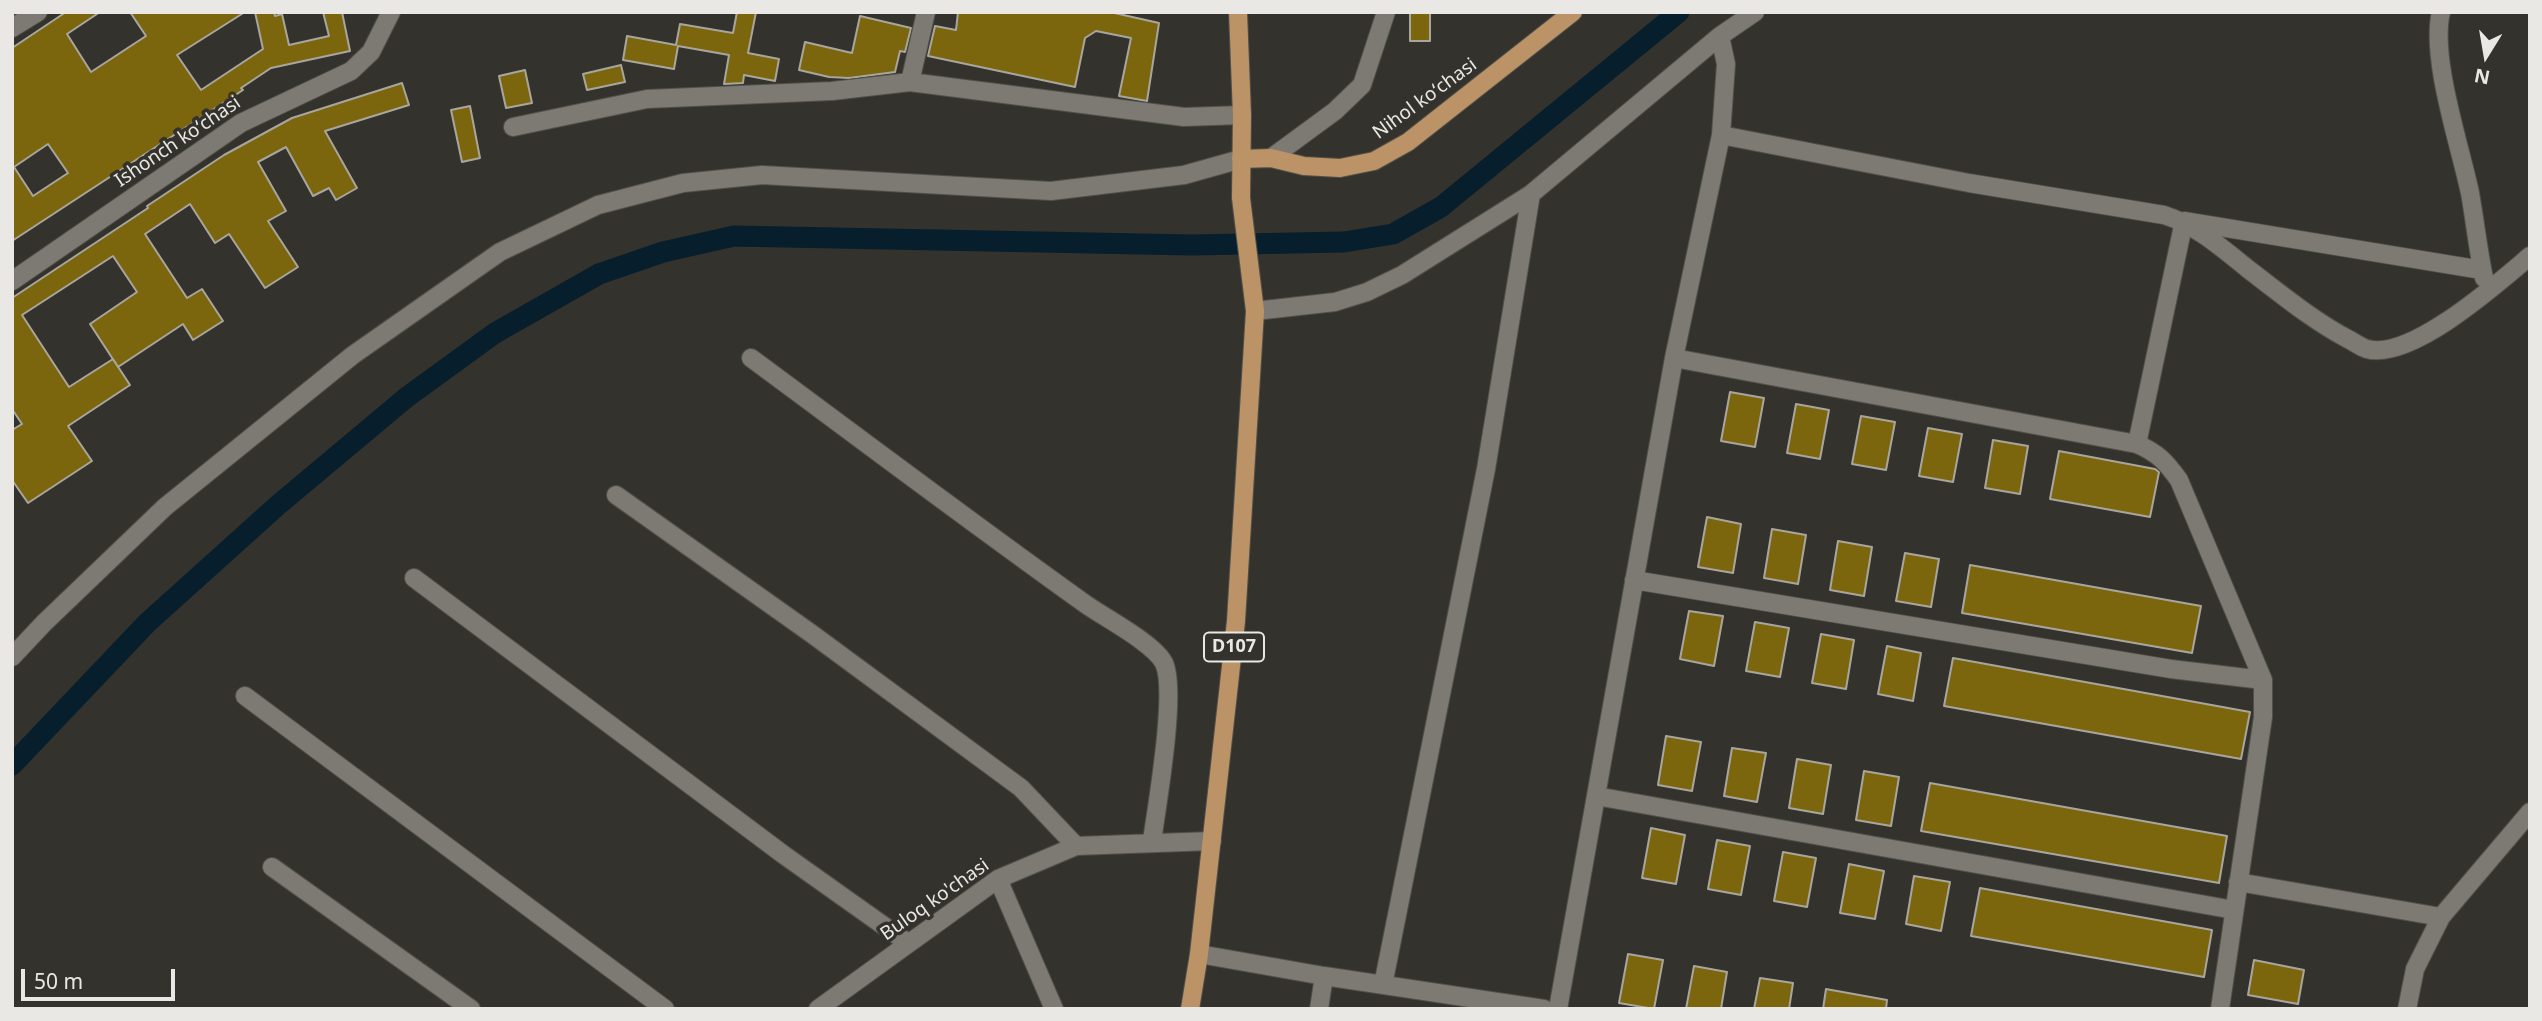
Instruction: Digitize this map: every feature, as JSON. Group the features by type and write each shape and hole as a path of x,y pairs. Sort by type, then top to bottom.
{"main road":[{"name":"D107","path":"1190,1009 1199,954 1236,621 1255,311 1241,198 1242,115 1238,12"},
{"name":"Nihol koʻchasi","path":"1241,159 1272,158 1304,166 1340,168 1374,161 1408,142 1573,12"}],"street":[{"path":"12,28 38,12"},
{"name":"Ishonch koʻchasi","path":"12,281 241,122 351,71 371,52 391,12"},
{"path":"910,82 926,12"},
{"path":"1272,158 1335,111 1362,85 1385,12"},
{"path":"1255,311 1335,302 1367,292 1402,275 1531,194 1720,36 1755,12"},
{"path":"2441,12 2438,37 2441,63 2470,195 2487,292"},
{"path":"1558,1009 1674,358 1721,135 1726,64 1720,36"},
{"path":"513,127 647,99 832,91 910,82 1184,117 1242,115"},
{"path":"1721,135 1969,183 2482,270"},
{"path":"12,657 165,507 353,355 500,251 598,205 682,183 762,175 1051,191 1184,175 1241,159"},
{"path":"1383,985 1486,469 1531,194"},
{"path":"2184,221 2317,323 2367,349 2385,350 2424,337 2487,292 2530,256"},
{"path":"2137,444 2184,221"},
{"path":"751,358 1086,605 1150,647 1163,661 1168,676 1167,718 1153,841"},
{"path":"1674,358 2137,444 2155,452 2179,480 2263,680 2263,717 2220,1009"},
{"path":"615,495 812,634 1021,788 1076,846"},
{"path":"414,578 784,855 908,943"},
{"path":"1634,580 2157,666 2263,680"},
{"path":"245,696 666,1009"},
{"path":"1596,796 2234,910"},
{"path":"2407,1009 2415,969 2441,917 2530,811"},
{"name":"Buloq ko'chasi","path":"818,1009 998,879 1076,846 1153,841 1212,841"},
{"path":"272,867 471,1009"},
{"path":"998,879 1054,1009"},
{"path":"2238,882 2441,917"},
{"path":"1199,954 1544,1009"},
{"path":"1319,1009 1324,976"}],"building":[{"path":"66,12 100,12 67,34 91,72 146,36 130,12 245,12 177,55 201,90 263,49 255,12 274,12 275,16 282,14 289,45 329,36 323,12 342,12 350,51 271,68 241,88 243,90 12,241 12,48","holes":["48,144 68,173 33,196 14,167"]},
{"path":"737,12 756,12 748,53 779,59 775,81 744,75 743,83 724,84 729,55 678,46 674,69 623,60 627,36 676,45 680,24 733,33"},
{"path":"958,12 1110,12 1159,23 1147,101 1119,96 1131,38 1096,31 1085,38 1075,87 928,56 935,26 956,30"},
{"path":"1410,12 1430,12 1430,41 1410,41"},
{"path":"860,16 911,28 905,52 900,51 895,72 849,78 829,77 799,70 805,42 852,53"},
{"path":"621,65 625,82 587,90 583,74"},
{"path":"525,70 532,103 506,108 499,76"},
{"path":"402,83 409,105 325,131 357,188 336,200 329,188 313,196 286,147 258,162 286,211 268,221 298,267 265,288 229,234 215,243 190,204 145,234 187,298 202,289 223,321 193,340 183,324 118,367 130,385 68,426 92,461 28,503 12,480 12,430 22,424 12,409 12,298 224,155 292,118","holes":["113,256 137,292 90,324 113,359 69,387 22,315"]},
{"path":"470,106 480,158 462,162 451,110"},
{"path":"1730,392 1764,398 1755,447 1721,441"},
{"path":"1796,404 1829,410 1820,459 1787,453"},
{"path":"1861,416 1895,422 1886,470 1852,464"},
{"path":"1928,428 1962,434 1953,482 1919,476"},
{"path":"1993,440 2028,446 2020,494 1985,488"},
{"path":"2059,451 2155,469 2159,472 2150,517 2050,499"},
{"path":"1707,517 1741,524 1733,573 1698,567"},
{"path":"1772,529 1806,535 1798,584 1764,578"},
{"path":"1838,541 1872,547 1864,596 1830,590"},
{"path":"1905,553 1939,559 1931,607 1896,601"},
{"path":"1970,565 2201,606 2192,653 1962,613"},
{"path":"1689,611 1723,616 1714,666 1680,659"},
{"path":"1755,622 1789,628 1780,677 1746,671"},
{"path":"1821,634 1854,640 1846,689 1812,683"},
{"path":"1887,646 1921,653 1913,701 1878,694"},
{"path":"1953,658 2250,712 2241,759 1944,706"},
{"path":"1666,736 1701,742 1692,791 1658,785"},
{"path":"1732,748 1766,753 1757,802 1724,796"},
{"path":"1797,759 1831,765 1823,814 1789,808"},
{"path":"1864,771 1899,777 1891,826 1856,820"},
{"path":"1930,783 2227,836 2219,883 1921,831"},
{"path":"1651,828 1685,835 1676,884 1642,878"},
{"path":"1717,840 1750,846 1741,895 1708,889"},
{"path":"1783,852 1816,858 1807,907 1774,901"},
{"path":"1849,864 1884,871 1875,919 1840,913"},
{"path":"1914,876 1950,882 1941,931 1906,924"},
{"path":"1980,888 2212,930 2204,977 1971,936"},
{"path":"1628,954 1663,960 1654,1009 1619,1003"},
{"path":"2254,960 2304,970 2298,1004 2248,995"},
{"path":"1694,966 1727,972 1721,1009 1686,1009"},
{"path":"1760,978 1793,983 1789,1009 1754,1009"},
{"path":"1826,989 1887,1000 1886,1009 1823,1009"}],"waterway":[{"path":"12,765 147,623 278,505 407,397 495,333 599,274 663,252 734,236 1192,245 1344,242 1393,234 1441,207 1679,12"}]}
